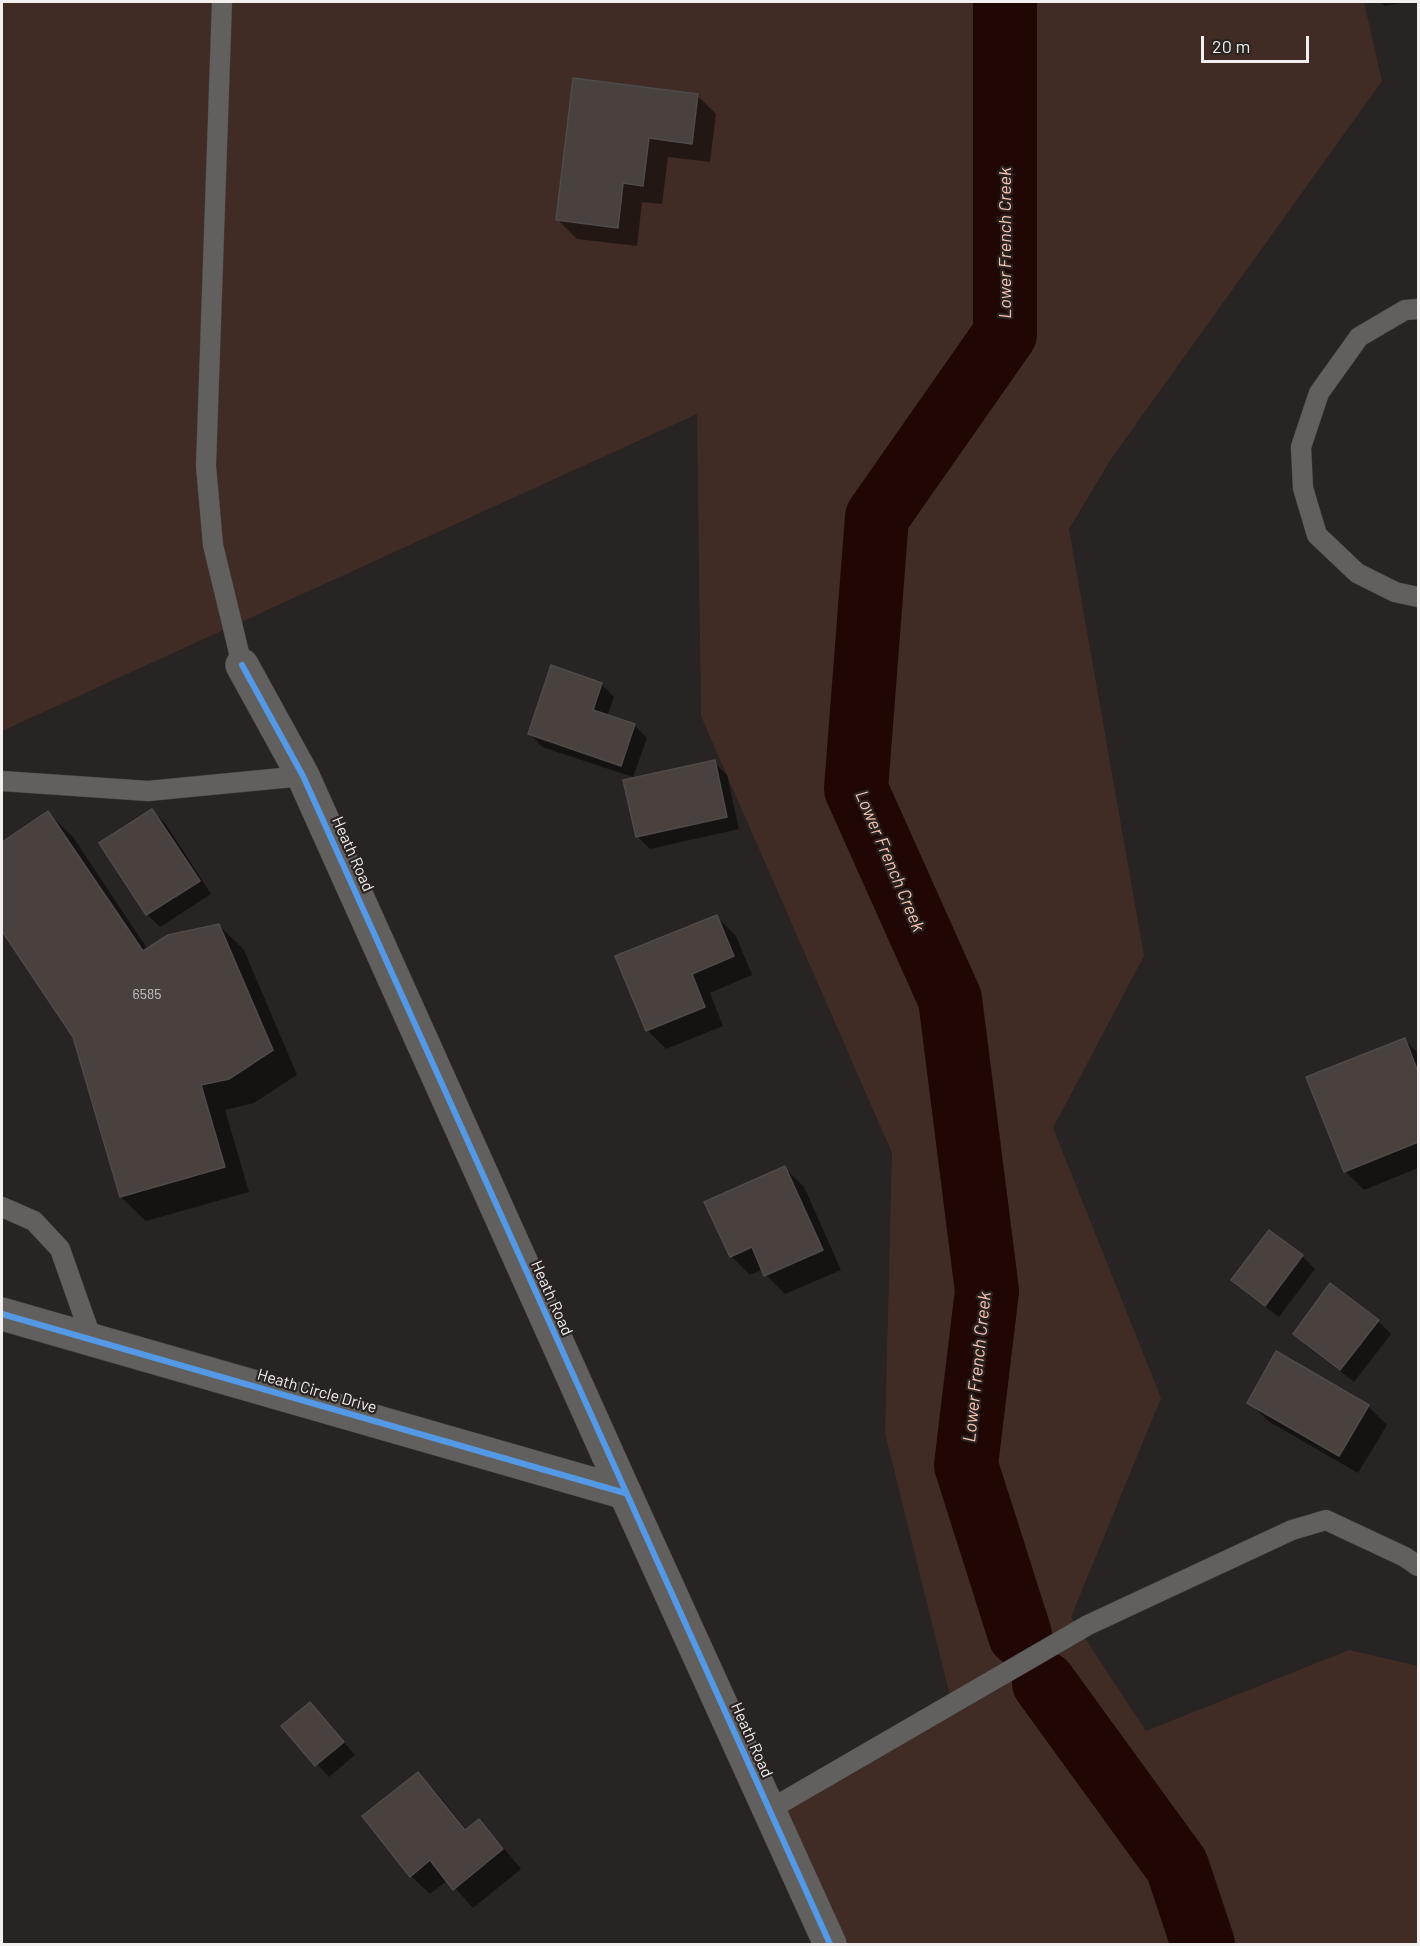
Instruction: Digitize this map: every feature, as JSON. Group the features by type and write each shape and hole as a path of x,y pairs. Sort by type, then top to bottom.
{"street":[{"name":"Heath Road","path":"242,665 303,776 830,1944"},
{"name":"Heath Circle Drive","path":"2,1314 625,1493"}],"lane":[{"path":"222,2 206,466 213,545 242,665"},
{"path":"1419,309 1405,310 1359,337 1319,393 1301,447 1303,488 1317,535 1357,573 1395,592 1419,597"},
{"path":"2,781 148,792 303,776"},
{"path":"2,1207 34,1221 60,1249 92,1340"},
{"path":"769,1810 1088,1625 1292,1530 1326,1520 1405,1557 1419,1566"}],"shaded area":[{"path":"2,2 1364,2 1382,81 1111,459 1069,529 1144,956 1053,1128 1161,1398 1071,1617 1146,1731 1349,1650 1418,1666 1418,1944 830,1944 769,1810 952,1704 885,1433 892,1153 701,716 697,414 2,731"}],"building":[{"path":"573,78 698,94 692,144 649,138 643,186 623,183 618,228 556,220"},
{"path":"551,665 602,683 593,710 635,724 621,766 528,734"},
{"path":"715,760 727,817 636,837 623,780"},
{"path":"152,809 200,881 146,915 99,843"},
{"path":"48,811 143,951 168,935 219,924 273,1050 229,1079 201,1085 225,1167 120,1197 73,1037 2,931 2,842"},
{"path":"717,915 734,956 692,974 705,1007 646,1031 615,956"},
{"path":"1405,1038 1418,1072 1418,1142 1344,1172 1306,1077"},
{"path":"785,1166 823,1250 764,1276 752,1247 730,1257 704,1202"},
{"path":"1269,1230 1303,1255 1265,1306 1231,1280"},
{"path":"1330,1283 1379,1320 1340,1370 1293,1334"},
{"path":"1276,1351 1369,1405 1339,1456 1247,1403"},
{"path":"310,1702 344,1742 315,1766 281,1726"},
{"path":"418,1772 465,1830 479,1819 503,1849 453,1890 430,1860 410,1877 362,1816"}],"waterway":[{"name":"Lower French Creek","path":"1005,2 1005,334 877,517 856,789 950,999 987,1291 966,1465 1020,1635"},
{"name":"Lower French Creek","path":"1044,1683 1177,1866 1203,1944"}],"cycle path":[{"path":"242,665 303,776 830,1944"},
{"path":"2,1314 625,1493"}]}
